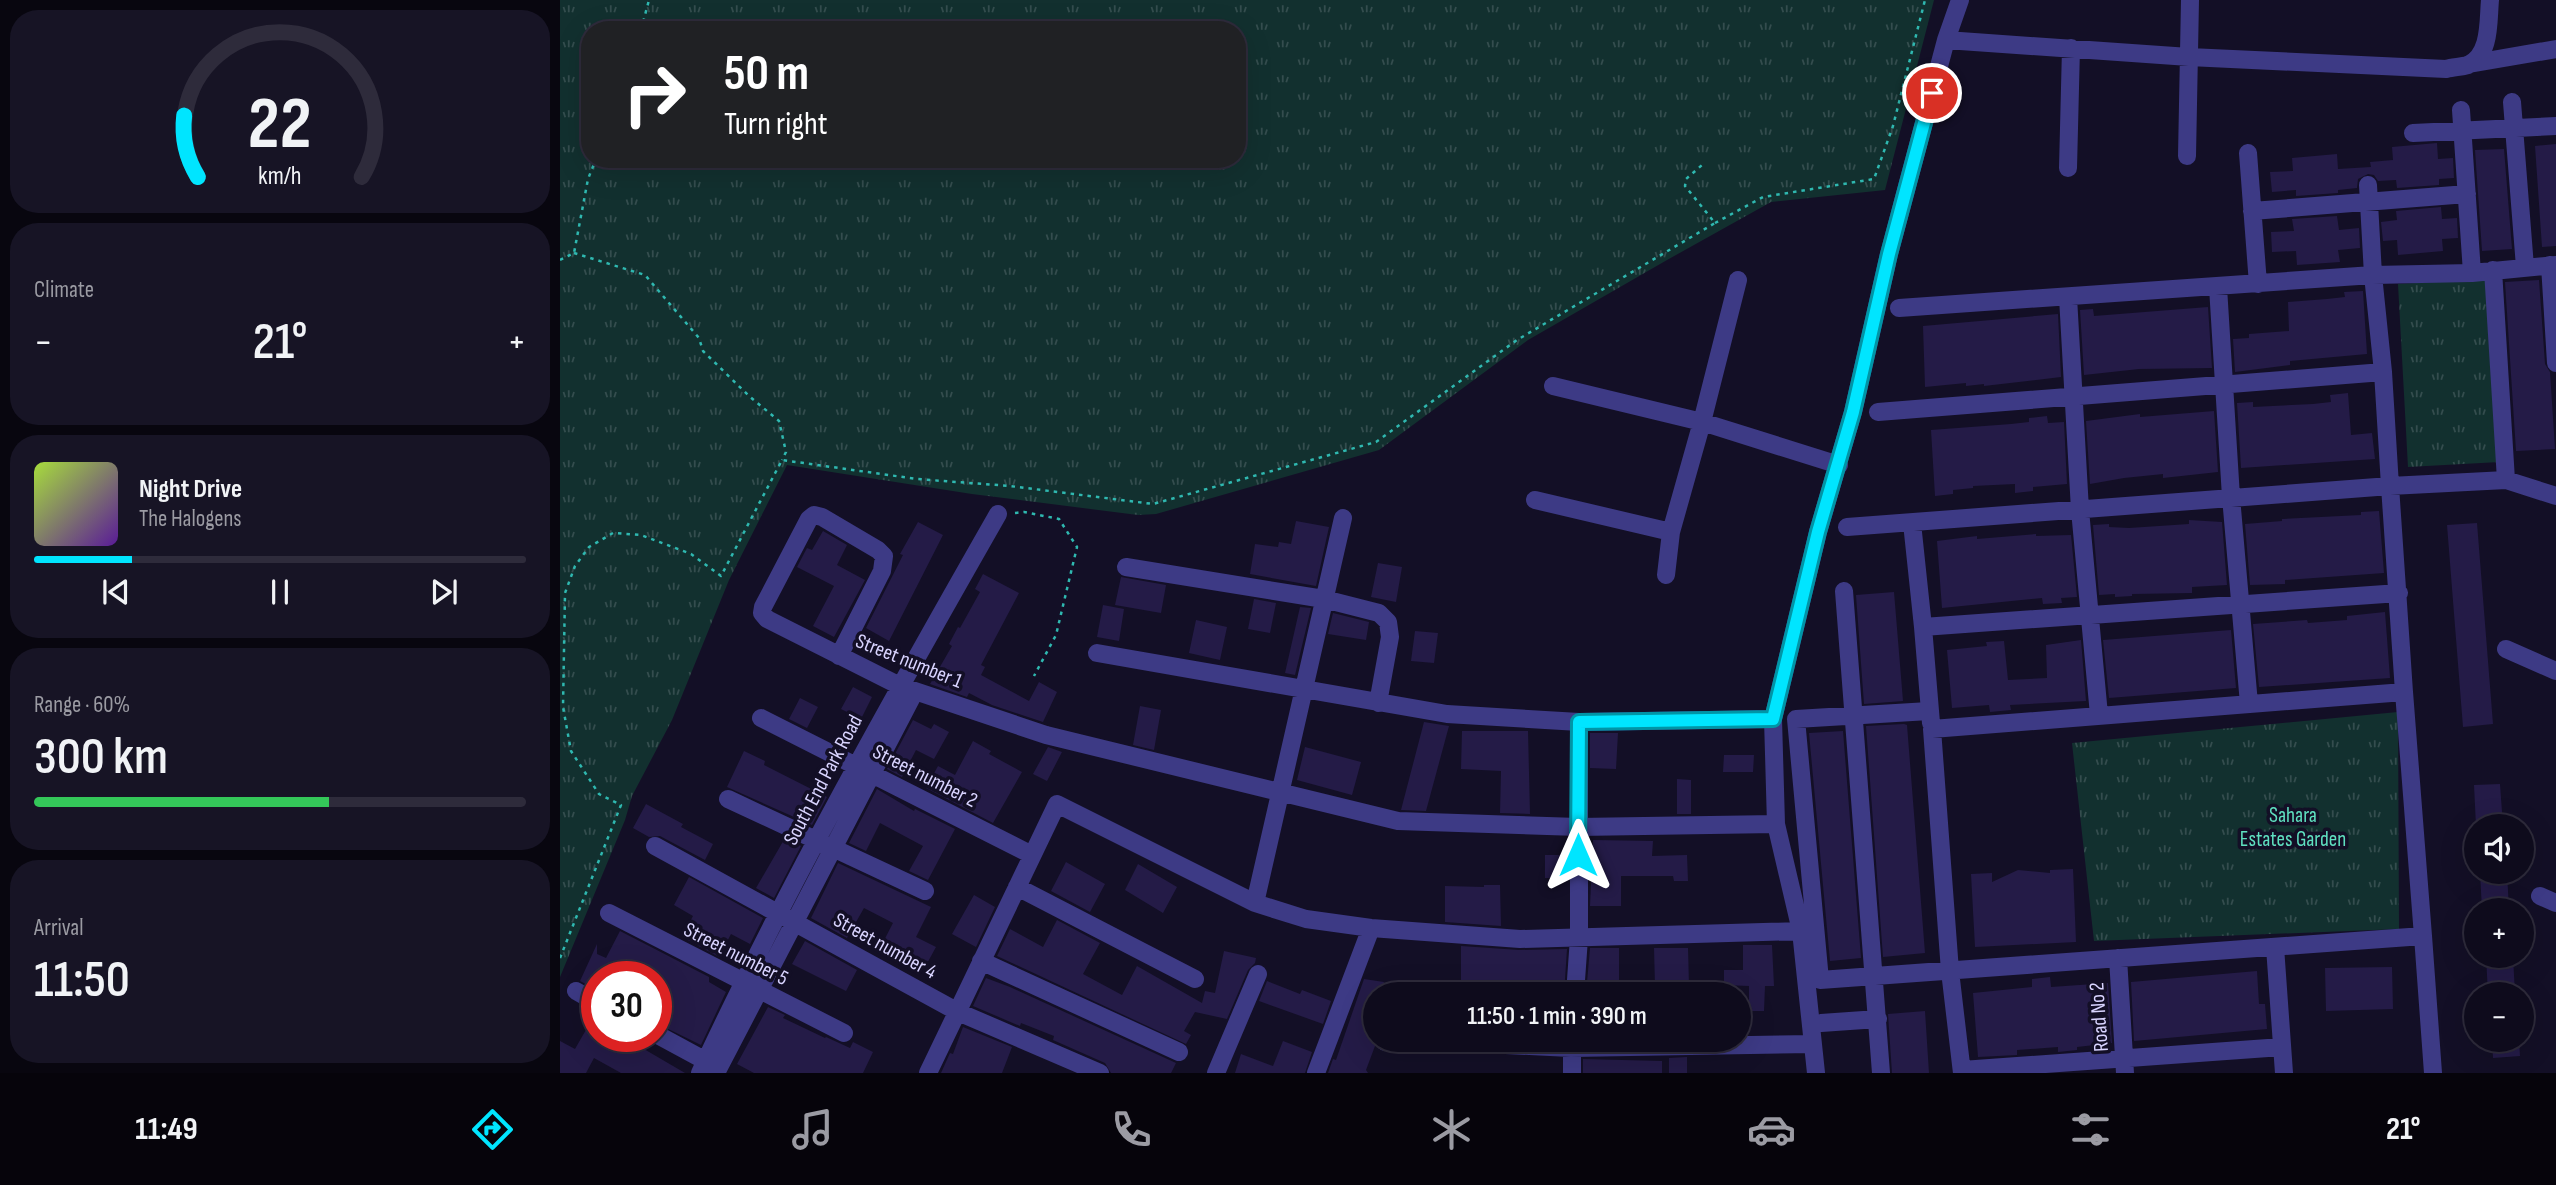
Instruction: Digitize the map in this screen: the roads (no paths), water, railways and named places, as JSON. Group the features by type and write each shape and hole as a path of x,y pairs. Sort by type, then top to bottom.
{"street":[{"path":"1816,1073 1801,931 1776,824 1773,719 1818,532 1839,465 1889,254 1946,40 1960,0"},
{"path":"2186,156 2190,0"},
{"path":"2456,67 2469,64 2481,54 2487,38 2490,0"},
{"path":"1946,40 2189,57 2446,69 2556,49"},
{"path":"2068,168 2071,48"},
{"path":"2512,102 2525,267"},
{"path":"2461,110 2472,273"},
{"path":"2413,133 2556,126"},
{"path":"2248,153 2258,284"},
{"path":"2252,211 2369,194 2467,194"},
{"path":"2369,194 2433,1073"},
{"path":"1899,308 2373,275 2472,273 2553,265 2556,363"},
{"path":"2493,270 2506,480"},
{"path":"1666,575 1671,532 1738,280"},
{"path":"2218,287 2231,497 2249,704"},
{"path":"2068,297 2080,510 2099,715"},
{"path":"1878,412 2383,372"},
{"path":"1553,386 1702,422 1839,465"},
{"path":"1847,527 2231,497 2506,480 2556,496"},
{"path":"1535,500 1671,532"},
{"name":"South End Park Road","path":"787,917 816,841 855,767 907,688 998,514"},
{"name":"Street number 1","path":"839,656 882,570 884,556 822,517 814,515 809,519 763,607 762,613 767,619 839,656 907,688 1046,735 1398,821 1578,827 1776,824"},
{"path":"1255,903 1343,518"},
{"path":"1912,523 1932,729 1950,971 1962,1072 2125,1066 2282,1047"},
{"path":"1126,566 1324,599 1379,613 1388,622 1390,637 1378,703"},
{"path":"1843,591 1881,1073"},
{"path":"1923,627 2399,593"},
{"path":"2506,649 2556,671"},
{"path":"1097,653 1447,714 1579,722 1773,719"},
{"name":"South End Park Road","path":"713,1070 750,987 787,917 833,849 873,776 907,688"},
{"path":"1932,729 2404,692"},
{"path":"1929,711 1797,719 1820,980 2423,936"},
{"name":"Street number 2","path":"761,718 1032,855"},
{"path":"1576,982 1579,938 1579,722"},
{"path":"728,799 925,891"},
{"path":"928,1073 1057,804 1255,903 1306,919 1371,928 1520,939 1801,931"},
{"name":"Street number 4","path":"655,846 958,1012 1100,1073"},
{"path":"1017,887 1195,979"},
{"name":"Street number 5","path":"609,913 844,1034"},
{"path":"1316,1073 1371,928"},
{"path":"2275,947 2284,1073"},
{"name":"Road No 2","path":"2118,958 2125,1066"},
{"path":"981,961 1179,1052"},
{"path":"1216,1073 1258,974"},
{"path":"576,991 581,994"},
{"path":"1821,1023 1878,1019"},
{"path":"672,1044 713,1070"},
{"path":"1751,1044 1813,1044"},
{"path":"1572,1052 1572,1073"}],"park label":[{"name":"Sahara Estates Garden","path":"2293,827"}]}
